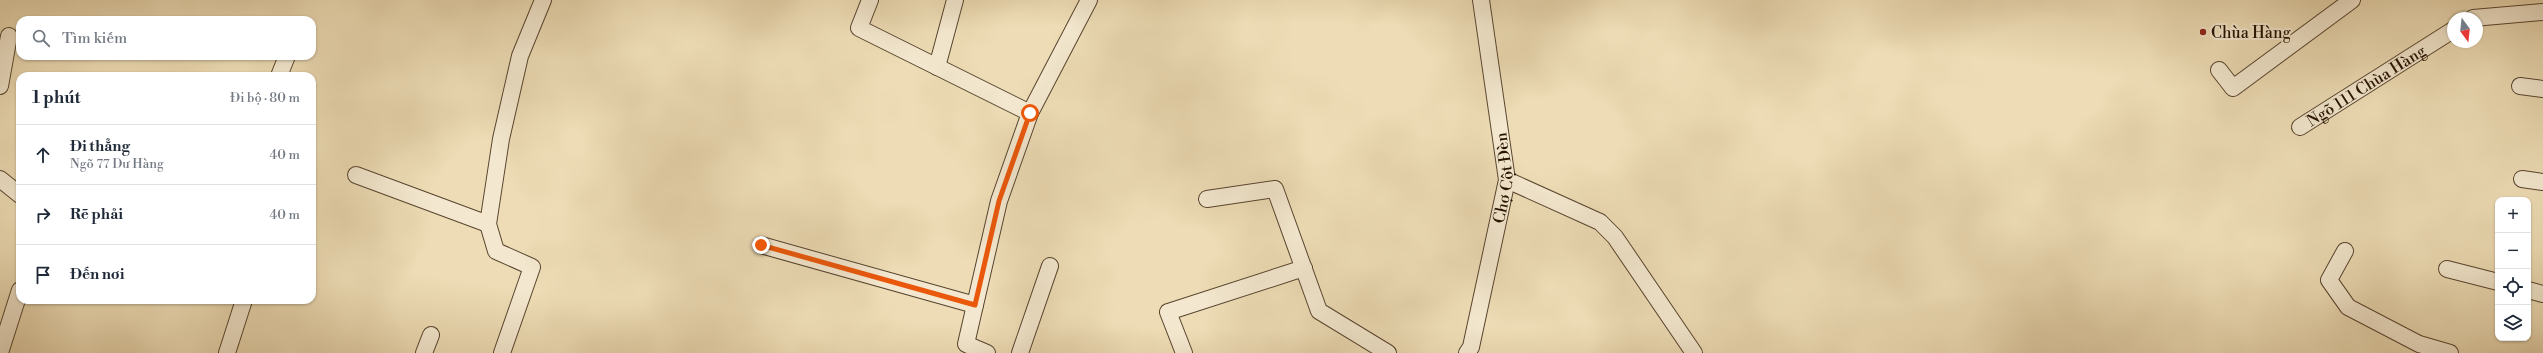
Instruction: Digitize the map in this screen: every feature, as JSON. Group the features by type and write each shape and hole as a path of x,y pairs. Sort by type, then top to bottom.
{"lane":[{"path":"502,353 532,267 496,251 488,224 502,139 520,56 542,0"},
{"path":"870,0 859,28 1030,113"},
{"path":"937,67 955,0"},
{"path":"987,353 966,344 999,201 1030,113 1089,0"},
{"name":"Chợ Cột Đèn","path":"1467,353 1471,347 1507,180 1481,0"},
{"path":"2219,70 2233,88 2352,0"},
{"path":"2483,17 2543,12"},
{"name":"Ngõ 111 Chùa Hàng","path":"2300,127 2447,34"},
{"path":"0,86 9,36"},
{"path":"280,72 285,60"},
{"path":"2520,86 2543,89"},
{"path":"356,175 488,224"},
{"path":"0,179 16,192"},
{"path":"2522,179 2543,182"},
{"path":"1507,180 1600,222 1616,237 1694,353"},
{"path":"1207,199 1275,189 1319,312 1388,353"},
{"path":"761,245 975,305"},
{"path":"2345,251 2329,280 2348,307 2419,344 2450,353"},
{"path":"1020,353 1050,266"},
{"path":"1184,353 1168,312 1304,268"},
{"path":"2447,269 2495,281"},
{"path":"2531,291 2543,294"},
{"path":"0,353 16,303"},
{"path":"227,353 243,304"},
{"path":"424,353 431,335"}],"place":[{"name":"Chùa Hàng","path":"2203,32"}],"route":[{"path":"761,245 975,305 999,201 1030,113"}]}
